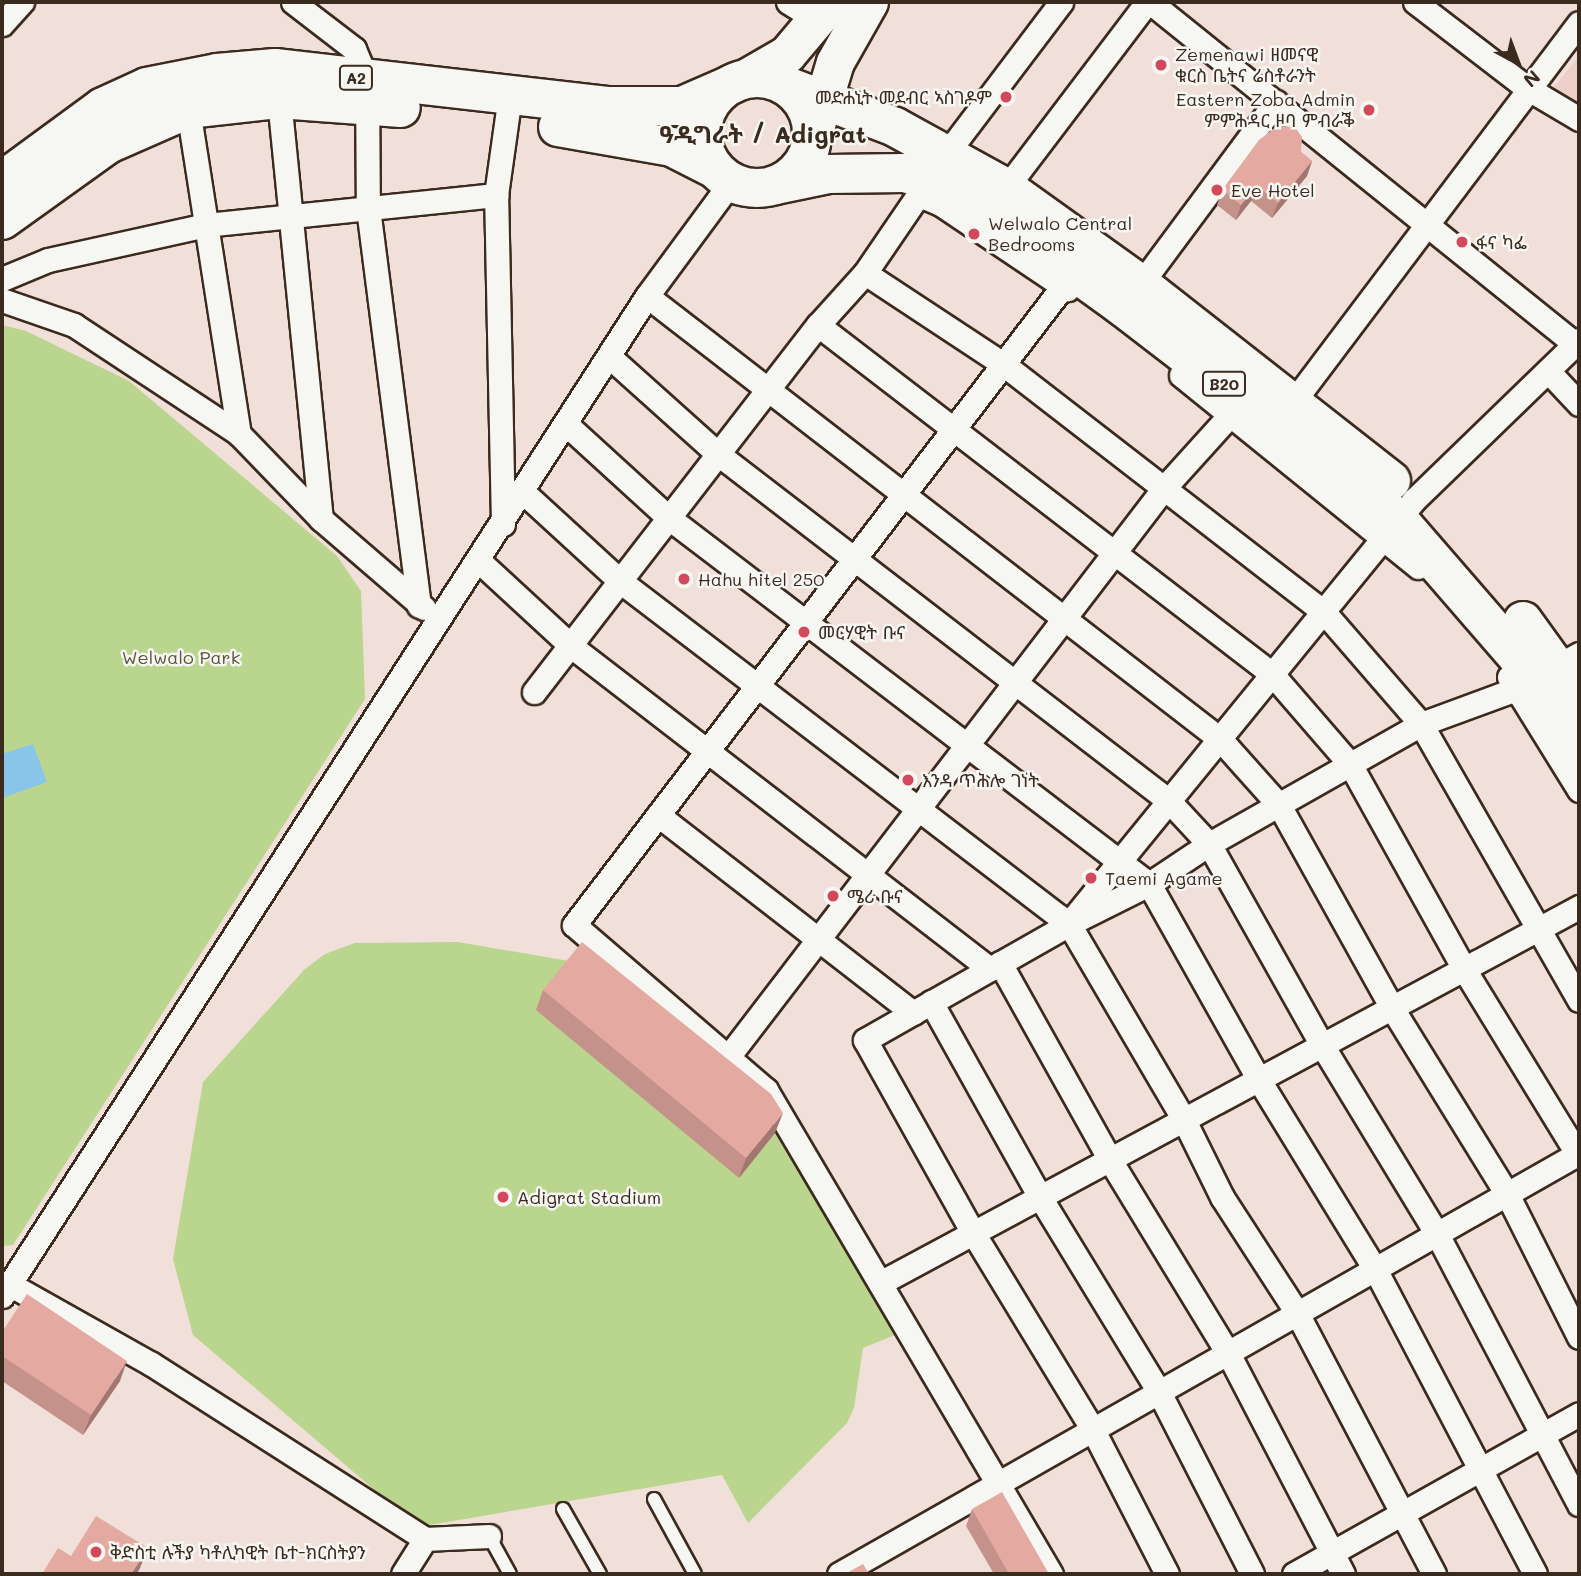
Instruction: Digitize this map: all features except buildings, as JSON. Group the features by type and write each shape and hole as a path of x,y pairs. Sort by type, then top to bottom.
{"highway":[{"name":"A2","path":"2,181 61,134 147,87 217,73 275,68 367,93 508,109 672,147 753,188 776,185"},
{"name":"A2","path":"508,109 663,107 693,103 738,82 764,79 784,85"},
{"name":"A2","path":"723,175 705,151 704,122 712,103 738,82"},
{"name":"B20","path":"784,85 895,127 932,176 1132,295 1294,401 1399,518"},
{"path":"776,185 800,168 812,138 806,108 784,85"},
{"name":"A2","path":"2,220 108,144 188,108 367,93"},
{"name":"B20","path":"776,185 807,177 874,172 932,176 1006,188 1399,518 1488,577 1547,671 1579,750"},
{"name":"B20","path":"1547,671 1579,699"}],"main road":[{"path":"812,138 843,43 869,2"},
{"name":"A2","path":"738,82 787,54 813,8"}],"street":[{"path":"2,24 22,2"},
{"path":"293,2 354,49 367,93 368,208 419,606"},
{"path":"534,692 818,325 865,273 932,176 1061,2"},
{"path":"1006,188 1149,2 1577,342 1399,518 1069,924"},
{"path":"1415,2 1527,88 1579,119"},
{"path":"1294,401 1527,88 1579,23"},
{"path":"279,99 294,216 321,519"},
{"path":"1132,295 1276,102"},
{"path":"188,108 239,434"},
{"path":"503,524 496,195 508,109"},
{"path":"489,1536 416,1561 150,1363 5,1290 611,358 723,175"},
{"path":"932,176 942,205 1063,286 1230,415 1399,518"},
{"path":"2,279 48,260 206,225 496,195"},
{"path":"865,273 1003,364 1323,611 1421,724 1536,930 1579,1000"},
{"path":"1051,1574 766,1090 574,925 1063,286"},
{"path":"647,296 1220,739 1279,805 1392,1008 1507,1194 1579,1337"},
{"path":"2,300 74,325 239,434 321,519 419,606 445,613"},
{"path":"818,325 1272,674 1350,764 1464,969 1579,1154 839,1574"},
{"path":"611,358 718,454 1169,801 1209,844 1322,1045 1437,1234 1579,1504"},
{"path":"1548,370 1579,404"},
{"path":"728,1057 1164,488 1230,415"},
{"path":"567,425 669,517 1119,863 1150,884 1259,1080 1375,1269 1478,1471 1535,1574"},
{"path":"523,492 621,581 1069,924 1184,1120 1222,1197 1297,1313 1400,1515 1434,1574"},
{"path":"479,561 571,646 867,873 995,966 1228,1353 1343,1574"},
{"path":"1167,1574 1093,1430 973,1233 865,1040 1069,924 1150,884 1209,844 1421,724 1547,671 1579,790"},
{"path":"658,816 817,938 922,1007 1159,1392 1252,1574"},
{"path":"880,1283 1579,906"},
{"path":"1294,1574 1579,1414"}],"lane":[{"path":"654,1499 695,1574"},
{"path":"564,1509 600,1574"},
{"path":"489,1536 510,1574"}],"shaded area":[{"path":"1579,56 1579,106 1550,92"}],"green space":[{"name":"Welwalo Park","path":"2,325 26,331 129,381 337,556 361,591 365,699 13,1245 2,1246"},
{"name":"Adigrat Stadium","path":"458,942 575,962 780,1127 902,1332 863,1348 854,1408 847,1423 748,1523 722,1475 418,1527 193,1335 173,1259 203,1082 304,970 325,954 355,943"}],"water":[{"path":"33,744 47,782 2,798 2,754"}],"place":[{"name":"Zemenawi ዘመናዊ ቁርስ ቤትና ሬስቶራንት","path":"1161,65"},
{"name":"መድሐኒት መደብር ኣስገዶም","path":"1006,97"},
{"name":"Eastern Zoba Admin ምምሕዳር ዞባ ምብራቕ","path":"1369,110"},
{"name":"Eve Hotel","path":"1217,190"},
{"name":"Welwalo Central Bedrooms","path":"974,234"},
{"name":"ፋና ካፌ","path":"1462,242"},
{"name":"Hahu hitel 250","path":"684,579"},
{"name":"መርሃዊት ቡና","path":"804,632"},
{"name":"እንዳ ጥሕሎ ገነት","path":"908,780"},
{"name":"Taemi Agame","path":"1091,878"},
{"name":"ሜሪ ቡና","path":"833,896"},
{"name":"Adigrat Stadium","path":"503,1197"},
{"name":"ቅድስቲ ሉችያ ካቶሊካዊት ቤተ-ክርስትያን","path":"96,1552"}],"district":[{"name":"ዓዲግራት / Adigrat","path":"763,134"}]}
